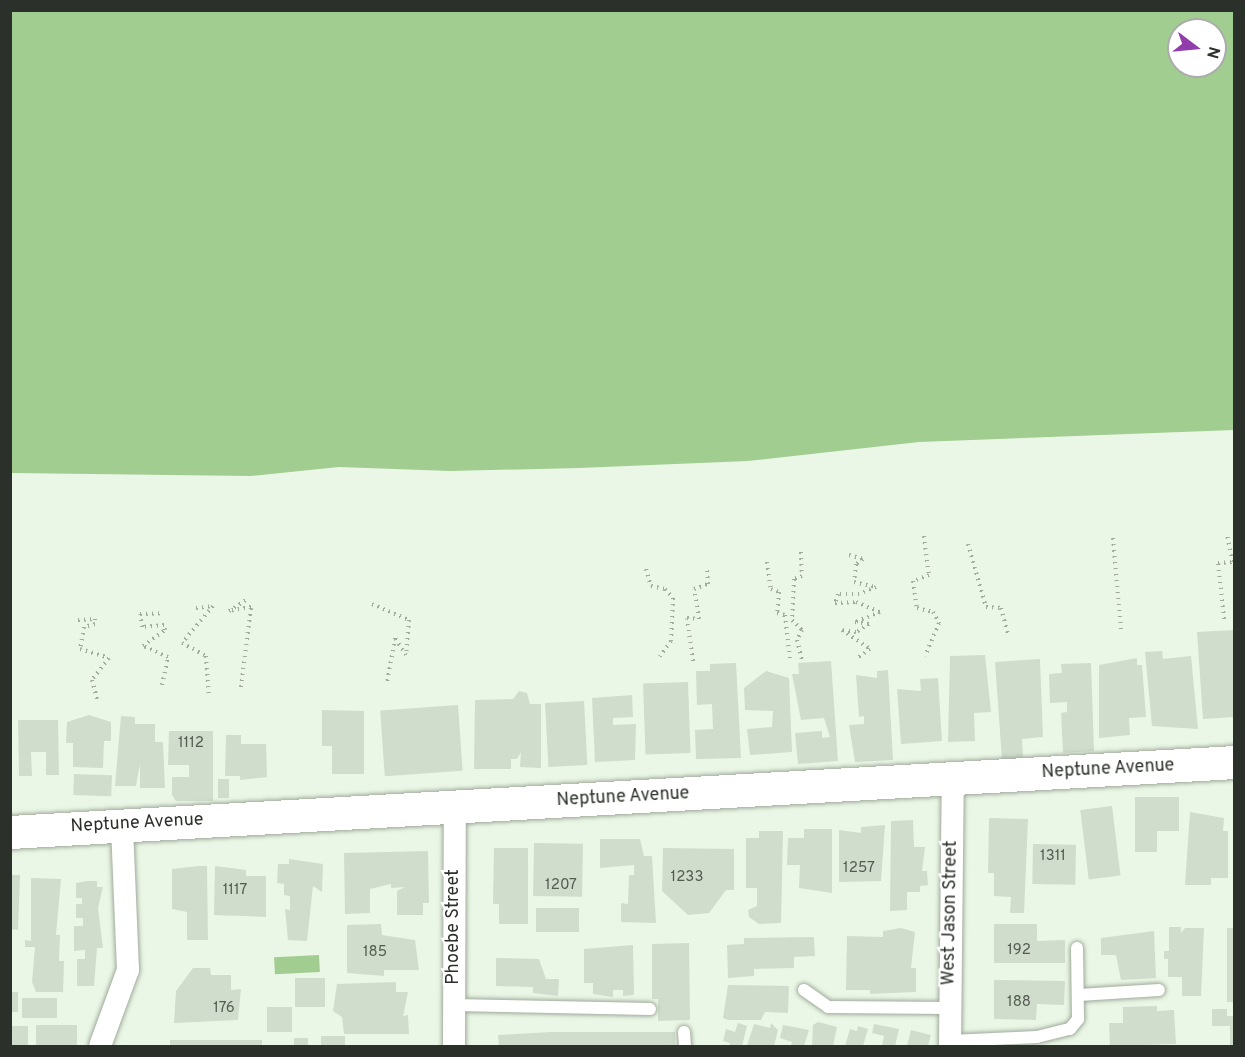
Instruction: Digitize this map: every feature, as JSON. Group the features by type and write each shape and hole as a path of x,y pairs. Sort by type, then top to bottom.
{"street":[{"name":"Neptune Avenue","path":"10,832 1234,762"},
{"name":"West Jason Street","path":"950,1044 953,779"},
{"name":"Phoebe Street","path":"454,1047 455,807"},
{"path":"100,1047 128,970 122,825"}],"lane":[{"path":"950,1044 1037,1037 1070,1029 1078,1019 1077,948"},
{"path":"804,990 828,1007 950,1008"},
{"path":"1079,995 1160,990"},
{"path":"454,1005 650,1009"},
{"path":"684,1032 685,1047"}],"path":[{"path":"1224,619 1218,563 1232,562 1227,533"},
{"path":"924,536 929,575 913,580 917,608 933,612 939,623 925,656"},
{"path":"1113,538 1121,630"},
{"path":"968,544 987,607 1001,608 1008,635"},
{"path":"801,552 802,576 794,579 792,620 802,630 797,640 802,660"},
{"path":"849,555 862,559 856,564 854,582 876,587 859,594 838,594 835,603 856,602 880,612 855,622 869,624 856,632 842,630 870,649 859,657"},
{"path":"767,562 771,589 779,592 777,613 785,615 789,659"},
{"path":"693,661 687,618 699,619 694,589 708,584 706,568"},
{"path":"646,569 651,585 665,589 673,598 671,641 660,656"},
{"path":"241,687 251,608 229,611 246,600"},
{"path":"372,604 409,620 406,655 395,638 387,683"},
{"path":"196,608 213,606 182,643 206,656 209,696"},
{"path":"162,685 168,657 143,646 165,630 164,625 142,627 140,614 163,613"},
{"path":"78,620 95,619 95,624 84,627 80,649 109,658 92,680 97,699"}],"shaded area":[{"path":"11,10 1234,11 1234,430 919,442 748,461 450,471 339,467 251,476 11,473"},
{"path":"319,955 320,972 275,974 274,957"}],"building":[{"path":"1234,630 1234,717 1203,719 1197,632"},
{"path":"1162,651 1163,659 1191,656 1198,729 1152,726 1145,652"},
{"path":"985,655 991,712 974,713 975,741 948,742 950,656"},
{"path":"1137,658 1137,665 1142,665 1146,717 1129,718 1130,735 1099,738 1099,665"},
{"path":"1040,659 1043,737 1022,739 1023,758 1002,760 995,662"},
{"path":"831,661 838,761 798,764 795,733 822,731 822,738 830,737 824,718 801,720 792,674 799,674 798,663"},
{"path":"736,663 741,758 696,759 695,730 713,729 712,704 697,705 696,671 710,671 710,664"},
{"path":"1091,663 1094,751 1063,753 1061,713 1067,712 1067,702 1050,703 1049,674 1062,673 1061,664"},
{"path":"888,670 893,760 855,762 849,725 864,724 864,716 859,717 856,675 877,678 877,671"},
{"path":"766,671 789,678 792,752 750,755 747,729 772,727 773,711 745,710 744,688"},
{"path":"938,678 942,741 901,744 897,689 921,691 920,679"},
{"path":"688,682 690,753 646,755 643,684"},
{"path":"519,691 527,693 530,704 541,704 541,768 520,767 521,752 517,759 511,759 511,769 474,769 475,700 513,699"},
{"path":"632,695 633,717 613,718 613,725 636,724 635,760 595,762 592,698"},
{"path":"584,701 587,765 548,767 545,703"},
{"path":"458,705 463,771 385,776 380,710"},
{"path":"322,710 364,711 364,774 332,774 332,746 322,746"},
{"path":"89,715 111,722 111,741 104,741 103,768 73,767 73,743 66,743 67,722"},
{"path":"121,716 135,717 135,724 155,724 155,742 163,742 165,788 140,788 140,764 136,786 115,786"},
{"path":"18,720 58,720 59,775 46,775 46,752 31,752 32,776 19,776"},
{"path":"169,731 213,731 213,801 176,801 172,795 172,777 189,777 189,765 168,765"},
{"path":"226,735 241,735 241,744 266,744 267,777 240,780 240,776 225,776"},
{"path":"74,774 112,775 111,796 73,795"},
{"path":"218,779 229,779 229,798 218,798"},
{"path":"1135,797 1179,797 1179,831 1157,831 1157,852 1135,852"},
{"path":"1112,806 1121,875 1089,879 1080,810"},
{"path":"1190,812 1224,818 1223,831 1228,831 1228,878 1211,878 1211,885 1185,885"},
{"path":"989,818 1028,819 1024,913 1010,913 1011,897 994,896 994,873 988,873"},
{"path":"913,820 914,847 925,847 922,871 927,871 928,885 920,886 920,892 907,892 907,910 890,911 891,821"},
{"path":"885,825 881,881 839,882 839,830 861,833 861,827"},
{"path":"804,829 832,829 832,893 799,888 800,865 787,865 788,838 804,838"},
{"path":"759,831 783,831 781,923 759,924 749,917 748,910 757,906 757,888 746,888 746,838 759,838"},
{"path":"600,839 640,839 644,856 652,856 656,923 621,922 621,903 628,904 629,875 634,875 634,865 600,868"},
{"path":"534,843 583,844 582,897 533,896"},
{"path":"1033,844 1076,845 1075,885 1032,884"},
{"path":"494,848 528,848 528,924 499,924 499,904 493,904"},
{"path":"663,848 734,849 734,890 726,890 709,913 688,915 662,891"},
{"path":"428,851 429,903 423,903 423,915 397,915 397,891 405,887 391,888 391,884 370,889 370,913 345,914 344,853"},
{"path":"289,859 323,864 322,892 313,886 307,941 288,940 285,909 290,910 290,896 284,895 284,884 277,883 278,864 289,864"},
{"path":"207,866 208,940 187,940 187,912 172,909 172,869"},
{"path":"215,866 246,870 246,876 266,876 266,917 214,915"},
{"path":"10,875 20,875 18,930 10,929"},
{"path":"31,878 61,879 56,935 60,935 59,961 64,961 63,992 36,992 32,982 35,947 25,947 25,940 31,941"},
{"path":"97,881 97,887 103,887 98,908 103,948 97,948 94,986 77,986 77,959 85,959 85,950 74,951 74,926 83,926 83,918 76,918 76,904 82,904 82,898 76,898 76,883"},
{"path":"536,908 579,908 579,932 536,932"},
{"path":"381,924 382,935 415,940 419,970 384,970 384,976 347,973 347,925"},
{"path":"994,924 1037,924 1037,941 1065,940 1065,963 994,963"},
{"path":"1169,927 1181,927 1181,933 1185,928 1204,928 1201,996 1182,996 1182,977 1168,977 1168,959 1164,959 1164,951 1169,951"},
{"path":"901,928 915,932 911,968 916,968 916,992 870,994 870,990 846,990 847,936 883,937 883,931"},
{"path":"1227,928 1234,928 1234,1002 1227,1002"},
{"path":"1154,931 1156,978 1121,980 1116,955 1101,955 1101,938"},
{"path":"814,937 815,956 794,957 794,968 754,969 754,976 728,978 727,945 744,944 744,938"},
{"path":"689,943 690,1020 658,1021 658,999 652,999 652,944"},
{"path":"633,945 634,995 623,996 623,990 613,990 613,997 593,994 593,983 584,983 584,949"},
{"path":"496,958 539,959 546,979 559,979 558,996 533,993 533,987 496,986"},
{"path":"193,968 210,968 211,975 231,975 231,990 241,989 238,1020 174,1023 176,991"},
{"path":"295,978 325,978 325,1007 295,1007"},
{"path":"994,980 1065,981 1064,1005 1037,1004 1036,1020 994,1019"},
{"path":"396,982 396,992 408,992 403,1016 408,1015 409,1034 344,1034 342,1017 333,1011 337,984"},
{"path":"728,985 789,986 788,1013 765,1012 761,1020 723,1018"},
{"path":"10,992 18,992 18,1012 10,1012"},
{"path":"22,998 57,998 57,1018 22,1018"},
{"path":"1157,1006 1157,1011 1174,1010 1176,1044 1110,1046 1109,1023 1123,1023 1123,1007"},
{"path":"267,1007 292,1007 292,1032 267,1032"},
{"path":"1212,1009 1227,1009 1227,1016 1234,1016 1234,1046 1230,1046 1230,1026 1212,1026"},
{"path":"818,1022 837,1027 833,1046 812,1046 813,1025"},
{"path":"738,1023 747,1026 742,1046 729,1046 730,1043 723,1041 726,1029 735,1032"},
{"path":"771,1023 778,1030 774,1046 747,1046 754,1024 770,1028"},
{"path":"874,1024 899,1029 895,1046 882,1046 884,1036 872,1033"},
{"path":"36,1025 77,1025 77,1046 36,1046"},
{"path":"783,1025 809,1030 804,1046 791,1046 792,1042 780,1038"},
{"path":"10,1026 28,1026 28,1046 10,1046"},
{"path":"858,1026 868,1029 863,1046 845,1046 850,1029 857,1031"},
{"path":"911,1030 931,1035 928,1046 907,1046"},
{"path":"551,1032 675,1032 675,1046 499,1046 498,1035"},
{"path":"321,1036 345,1036 345,1046 321,1046"},
{"path":"294,1038 308,1038 308,1046 294,1046"},
{"path":"170,1040 262,1040 262,1046 170,1046"}]}
